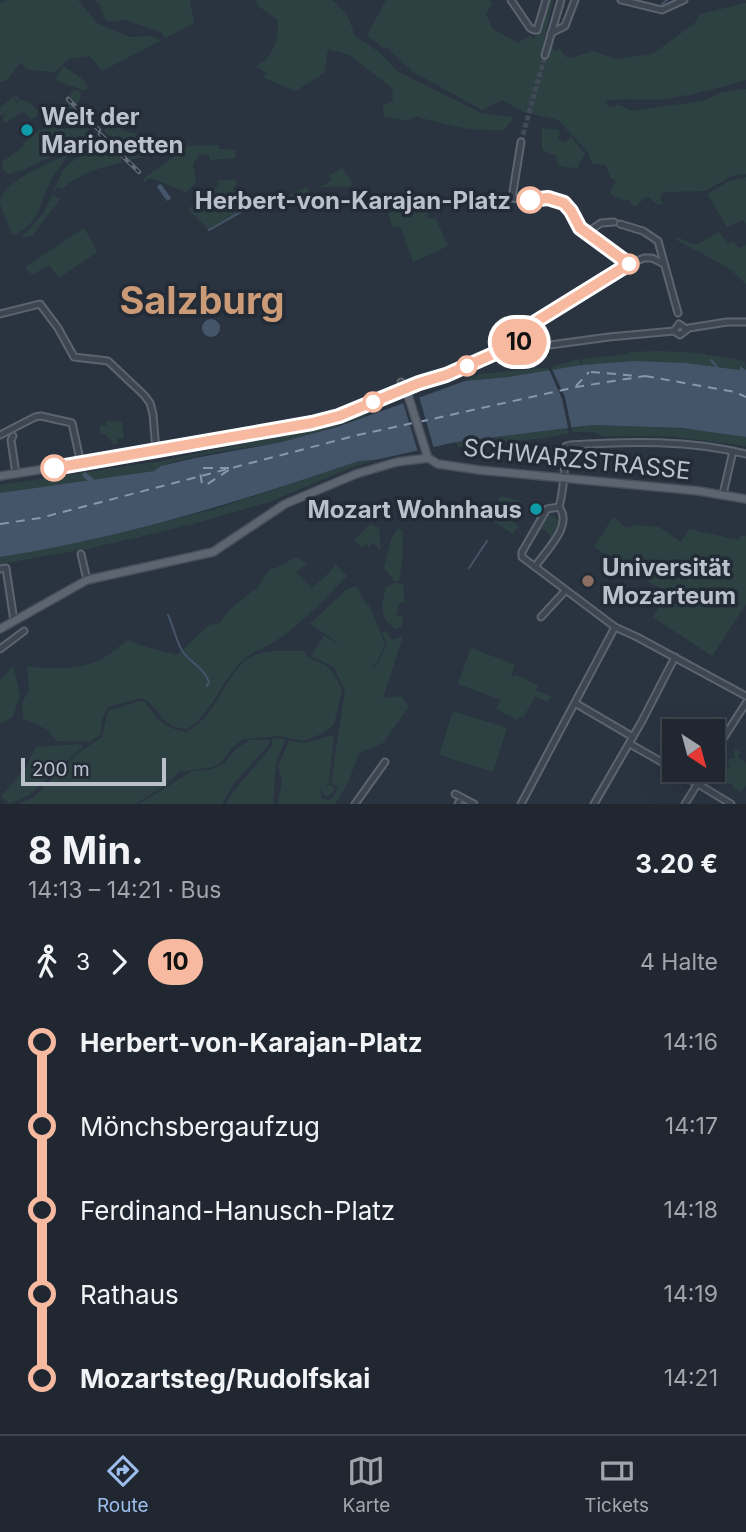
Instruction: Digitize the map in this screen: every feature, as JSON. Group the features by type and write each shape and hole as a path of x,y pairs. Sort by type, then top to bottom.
{"main road":[{"path":"0,476 312,423 339,416 405,389 427,454 370,470 280,506 216,550 86,580 0,629"},
{"name":"SCHWARZSTRASSE","path":"427,454 438,464 456,467 723,494 746,499"}],"street":[{"path":"511,0 530,28 537,30 546,0"},
{"path":"545,55 561,0"},
{"path":"551,33 565,26 575,0"},
{"path":"621,0 662,9 684,0"},
{"path":"521,142 512,198 544,198 564,203 589,235 601,223 617,223 643,230 654,237 662,251 662,263 678,313"},
{"path":"602,244 632,262"},
{"path":"520,349 518,340 524,329 632,262 652,258 662,263"},
{"path":"0,314 40,304 58,328 74,357 108,361 133,382 146,397 153,414 156,451"},
{"path":"405,389 498,352 609,337 674,331 680,335 685,328 745,322"},
{"path":"0,435 35,417 72,423 81,464"},
{"path":"13,436 11,440 16,474"},
{"path":"535,567 562,528 564,517 559,507 565,486 566,446 660,442 746,454"},
{"name":"SCHWARZSTRASSE","path":"723,494 733,451"},
{"path":"559,507 547,509 522,552 522,557 613,625 746,696"},
{"path":"81,554 86,580"},
{"path":"3,568 14,621"},
{"path":"541,617 565,591"},
{"path":"522,804 613,625"},
{"path":"0,649 24,631"},
{"path":"596,803 675,657"},
{"path":"725,736 746,703"},
{"path":"575,704 633,737"},
{"path":"630,744 662,763"},
{"path":"355,804 385,762"},
{"path":"694,782 731,804"},
{"path":"685,804 697,784"},
{"path":"455,794 474,804"}],"green space":[{"path":"6,0 78,0 97,23 130,37 153,36 160,41 102,71 90,56 69,59 55,72 29,70 20,63 7,80 0,82 0,4"},
{"path":"94,0 190,0 194,23 165,38 161,32 123,19 117,22 106,21 99,4"},
{"path":"256,0 332,0 347,14 355,36 379,52 397,71 481,113 512,117 512,120 504,130 481,130 415,116 409,121 384,117 383,105 393,101 392,88 349,55 328,49 324,73 296,91 264,78 266,73 256,66 267,58 274,47 278,20 257,5"},
{"path":"386,0 490,0 492,4 486,14 493,29 518,43 530,35 534,39 540,31 548,0 553,0 541,53 548,52 551,44 555,51 560,49 566,57 593,51 615,59 653,54 696,22 700,14 746,3 746,80 665,99 604,101 609,107 619,105 632,111 703,101 720,93 746,89 746,174 732,176 705,191 664,192 660,198 663,204 658,205 647,196 635,207 629,200 610,194 616,182 610,177 606,165 592,164 588,152 558,120 524,112 502,100 482,110 413,72 386,47 383,48 367,35"},
{"path":"63,66 81,78 88,86 85,91 55,80"},
{"path":"74,90 81,92 78,102 59,128 65,129 76,122 82,106 87,136 23,170 8,174 3,170 2,162 24,146 31,137 43,129 57,127 58,112"},
{"path":"16,94 14,98 17,102 15,105 19,102 15,98 18,96 38,111 35,119 33,117 31,120 23,111 5,124 5,114 0,116 0,108"},
{"path":"99,117 121,117 121,130 156,138 153,154 131,160 104,130 109,125 98,120"},
{"path":"542,128 560,130 558,139 565,143 571,137 585,154 577,168 557,164 556,155 542,149"},
{"path":"100,137 122,157 121,163 89,172 62,189 58,186 52,194 63,170"},
{"path":"219,145 219,149 235,150 235,158 210,160 209,154 199,155 193,164 196,183 184,194 182,190 150,178 144,182 143,179 188,146"},
{"path":"69,153 52,178 34,219 13,236 0,204 2,196 17,180"},
{"path":"342,168 352,186 320,187 331,181 330,175"},
{"path":"746,177 746,224 743,220 727,227 707,194 731,180"},
{"path":"235,179 237,185 233,187 235,191 239,190 247,210 210,231 188,209 220,185 218,181"},
{"path":"307,187 312,200 297,207 289,195"},
{"path":"52,194 60,199 32,236 22,237 44,212"},
{"path":"398,206 428,210 427,218 435,217 448,246 413,262 400,226 393,228 388,213 399,210"},
{"path":"84,228 96,253 59,278 49,265 32,275 25,267"},
{"path":"719,232 728,243 733,242 739,248 746,245 746,284 730,269 675,239 676,237 696,245"},
{"path":"659,351 698,353 745,361 746,370 743,367 740,370 661,363 582,365 582,359"},
{"path":"580,359 581,366 465,381 480,374 551,367"},
{"path":"360,415 366,416 293,439 196,456 164,465 154,471 0,493 0,485 161,461 320,428"},
{"path":"106,421 122,422 124,438 117,439 117,444 113,444 106,435 100,433 100,425 106,426"},
{"path":"592,425 708,431 746,437 746,446 667,436 601,436 594,432 572,432 572,428"},
{"path":"568,428 569,433 546,438 461,447 458,447 456,442"},
{"path":"359,461 373,461 272,501 190,525 182,524 165,531 87,549 0,564 0,557 84,541 85,543 215,509"},
{"path":"501,496 522,501 512,521 518,526 513,534 489,518 491,515 499,522 502,518 492,510"},
{"path":"550,514 560,521 551,537 545,530 540,529"},
{"path":"613,517 621,525 630,528 633,525 659,527 681,542 689,529 739,540 741,535 746,536 746,604 712,656 653,617 664,599 661,597 664,591 594,547"},
{"path":"370,524 379,528 381,551 373,543 362,548 354,540"},
{"path":"398,528 403,532 402,562 399,581 395,582 384,568 391,539"},
{"path":"295,557 308,564 296,572 312,588 335,564 347,576 307,616 274,642 262,649 254,638 261,649 238,665 207,710 187,729 165,721 142,698 108,707 100,735 89,742 57,741 46,729 23,719 22,703 29,689 27,666 77,667 105,657 128,640 177,655 209,625 220,623 228,611 258,587 269,570"},
{"path":"395,583 403,584 405,602 397,604 399,608 396,615 403,617 401,627 396,629 386,620 383,610 385,588"},
{"path":"357,586 363,600 370,607 385,644 375,665 369,663 376,667 387,644 382,633 386,631 392,640 403,636 383,698 401,696 409,707 383,743 359,753 348,783 335,804 278,804 282,781 278,766 289,741 305,743 334,735 329,784 324,787 332,785 335,790 327,797 322,789 320,790 322,798 329,800 334,797 338,787 331,782 345,691 334,667 311,656 324,636 344,647 310,624 347,589"},
{"path":"471,648 515,665 511,675 514,677 516,674 538,686 536,690 551,696 548,702 535,696 523,718 519,716 517,720 496,709 501,700 458,684"},
{"path":"304,651 310,659 330,669 342,690 334,724 324,733 303,741 280,736 243,739 222,762 213,767 179,772 169,783 135,804 19,804 35,796 77,754 102,737 108,711 140,701 145,702 162,722 186,732 207,714 246,660 267,652"},
{"path":"13,666 20,695 13,717 0,724 0,680"},
{"path":"453,711 507,728 493,772 439,755"},
{"path":"272,739 286,740 276,765 273,804 226,804 231,794 272,746"},
{"path":"249,740 270,740 269,745 235,782 222,804 139,804 192,771 209,770 224,764 236,749"},
{"path":"83,746 30,794 10,804 1,797 26,767 36,747"},
{"path":"735,749 740,752 738,757 746,763 746,786 741,792 732,787 733,783 725,782 725,767 730,767 726,764 730,758 733,759"}],"water":[{"path":"207,319 215,319 220,328 218,335 207,337 202,332 202,324"},
{"path":"635,361 686,363 740,370 740,366 746,370 746,437 682,428 592,425 456,442 359,461 226,504 137,529 0,557 0,493 154,471 161,466 195,458 282,442 340,426 465,381 582,365"}],"pier":[{"path":"548,367 551,367 565,397 572,431 569,432 562,399"},
{"path":"418,393 434,449 418,452 402,399"}],"waterway":[{"path":"662,4 667,0"},
{"path":"160,187 168,198"},
{"path":"209,230 246,209"},
{"path":"711,360 717,367"},
{"path":"85,475 91,480"},
{"path":"469,568 487,541"},
{"path":"168,615 181,649 204,673 209,682 207,686"}],"ferry route":[{"path":"576,386 589,372"},
{"path":"591,372 639,376"},
{"path":"645,376 735,392 746,397"},
{"path":"419,422 576,387 645,376"},
{"path":"0,524 40,518 413,423"},
{"path":"204,468 232,468 206,485 202,484 200,472 204,468"}],"tunnel":[{"path":"521,142 545,55"}],"railway":[{"path":"68,99 99,130"},
{"path":"100,134 139,172"}],"bus line":[{"name":"10","path":"54,468 312,423 339,416 498,352 520,349 518,340 524,329 629,264 580,228 564,203 548,198 530,200"}],"place":[{"name":"Welt der Marionetten","path":"27,130"},
{"name":"Herbert-von-Karajan-Platz","path":"530,200"},
{"name":"Mozart Wohnhaus","path":"536,509"},
{"name":"Universität Mozarteum","path":"588,581"}],"district":[{"name":"Salzburg","path":"202,300"}]}
